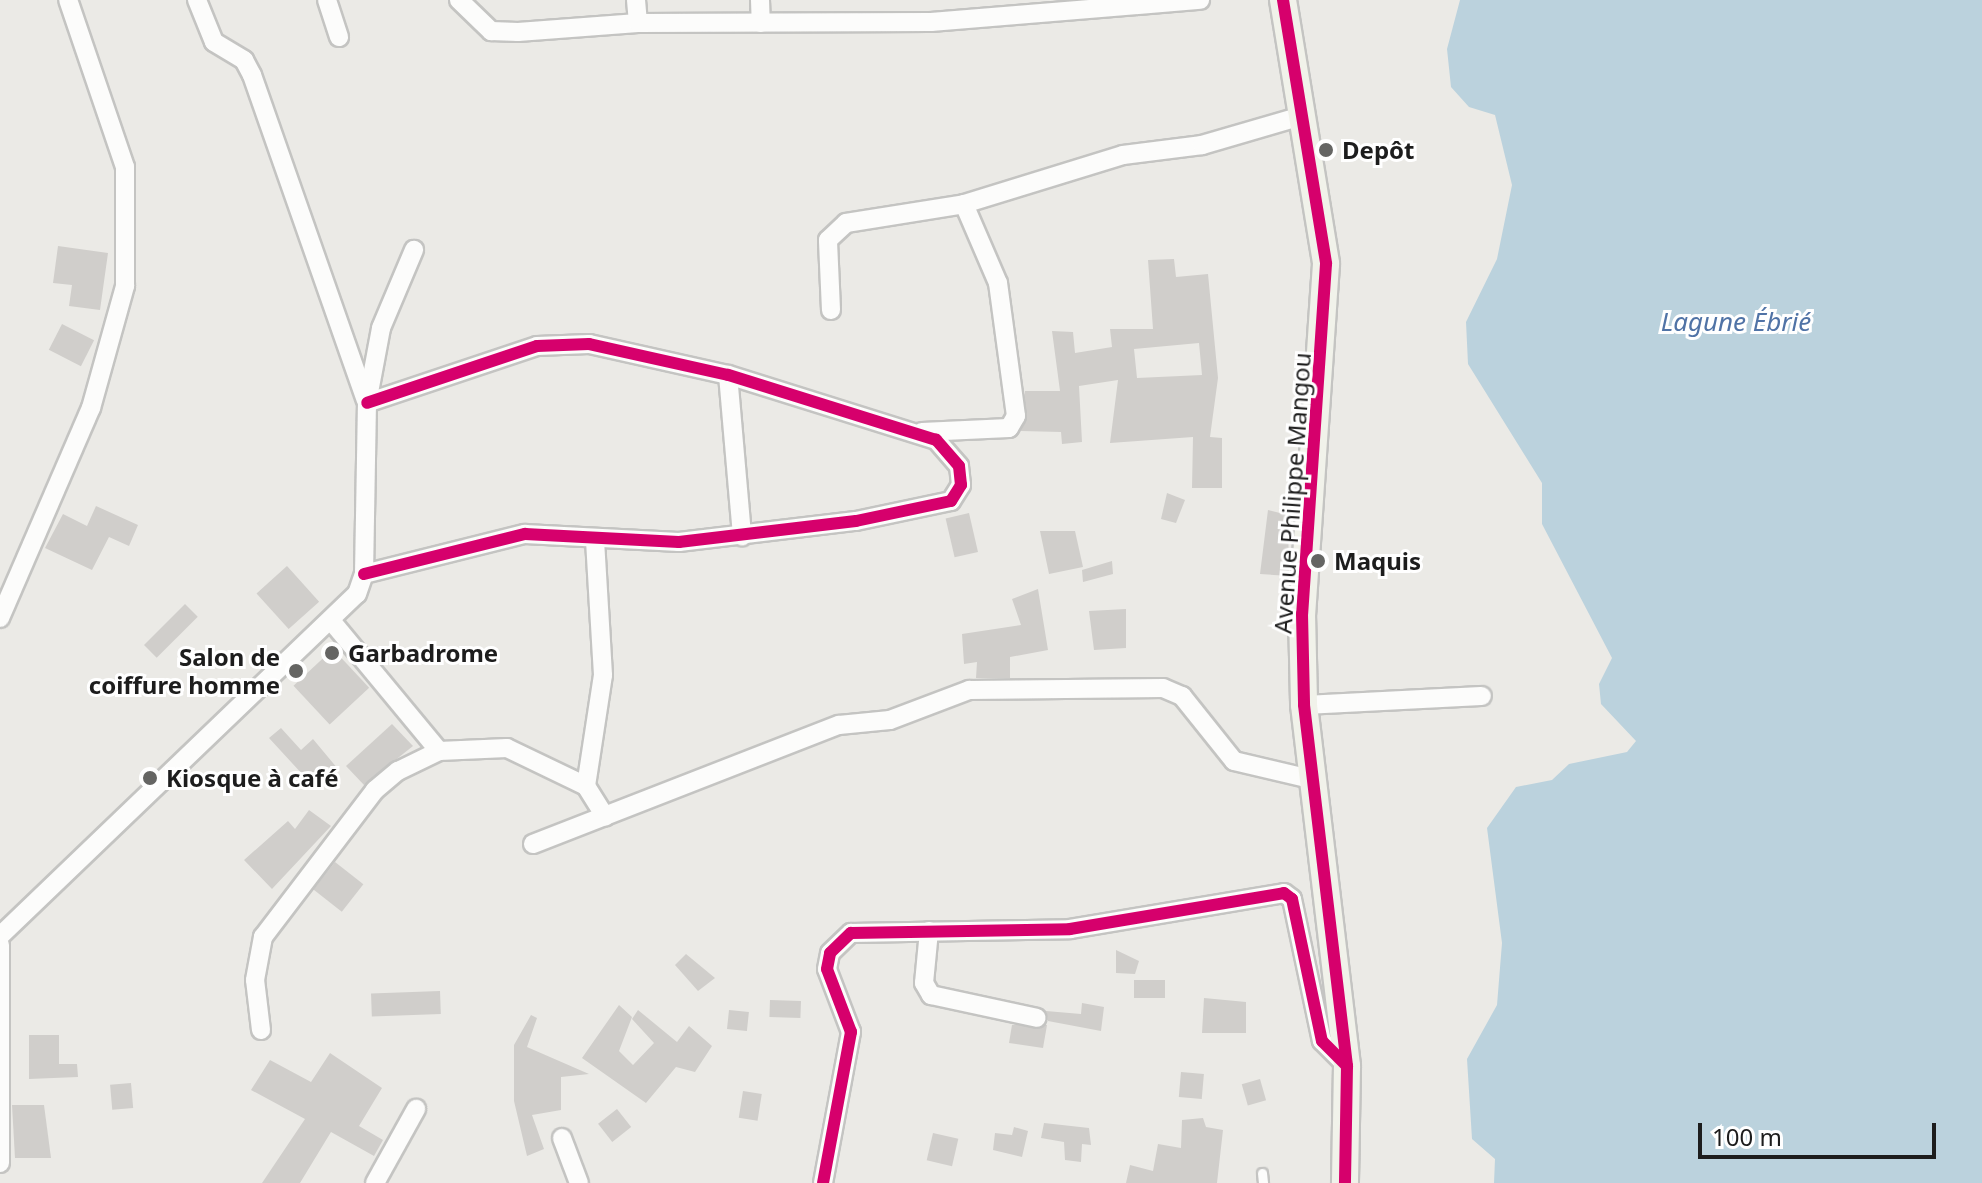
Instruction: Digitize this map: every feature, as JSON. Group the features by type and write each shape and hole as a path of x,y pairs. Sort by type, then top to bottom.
{"street":[{"path":"0,618 91,408 125,286 125,167 68,0"},
{"path":"197,0 214,42 244,60 252,75 367,403"},
{"path":"327,0 339,37"},
{"path":"459,0 491,31 638,23 931,22 1200,0"},
{"path":"636,0 638,23"},
{"path":"760,0 761,23"},
{"name":"Avenue Philippe Mangou","path":"1283,0 1321,213 1328,320 1308,509 1304,705 1347,1066 1345,1183"},
{"path":"831,310 833,229 964,204 1123,155 1202,145 1302,116"},
{"path":"911,433 1009,428 1016,416 998,283 964,204"},
{"path":"0,936 333,623 364,574 367,403 381,328 414,250"},
{"path":"364,574 484,539 742,536 951,501 961,485 959,466 936,440 728,375 589,344 537,346 367,403"},
{"path":"728,375 742,536"},
{"path":"586,786 603,675 595,539"},
{"path":"333,623 439,751"},
{"path":"533,844 839,725 890,720 941,698 994,689 1163,688 1182,696 1234,761 1315,780"},
{"path":"1304,705 1482,696"},
{"path":"261,1030 257,959 274,920 375,790 439,751 507,748 586,786 605,817"},
{"path":"823,1183 851,1032 846,1005 829,985 830,953 851,933 1070,929 1290,895 1322,1041 1347,1066"},
{"path":"929,931 924,983 931,995 1037,1018"},
{"path":"0,945 0,1163"},
{"path":"375,1183 416,1109"},
{"path":"562,1138 579,1183"}],"water":[{"name":"Lagune Ébrié","path":"1460,0 1982,0 1982,1183 1494,1183 1495,1159 1472,1139 1467,1059 1497,1005 1502,943 1487,828 1516,787 1552,780 1569,764 1627,752 1636,741 1601,704 1599,684 1612,658 1542,524 1542,483 1468,364 1466,322 1497,259 1512,185 1495,115 1469,107 1451,87 1447,49"}],"building":[{"path":"58,246 108,253 100,310 69,306 72,285 53,283"},
{"path":"1174,259 1176,277 1208,274 1218,378 1210,437 1222,438 1222,488 1192,488 1193,437 1110,443 1118,380 1079,386 1082,442 1062,444 1061,432 1021,431 1025,391 1060,391 1052,331 1073,332 1075,353 1112,347 1110,329 1153,329 1148,260","holes":["1199,343 1202,375 1137,378 1134,349"]},
{"path":"62,324 94,340 81,366 49,350"},
{"path":"1167,493 1185,500 1176,523 1161,519"},
{"path":"96,506 138,525 129,546 109,537 92,570 45,548 63,514 87,526"},
{"path":"1268,510 1288,515 1289,576 1260,574"},
{"path":"969,513 978,552 955,557 946,518"},
{"path":"1040,531 1075,531 1083,567 1049,574"},
{"path":"1112,561 1113,574 1083,582 1082,570"},
{"path":"287,566 319,602 289,629 257,593"},
{"path":"1038,589 1048,650 1010,657 1010,678 976,678 977,662 964,664 962,634 1021,625 1012,599"},
{"path":"185,604 198,617 157,658 144,645"},
{"path":"1126,609 1126,648 1094,650 1089,611"},
{"path":"333,649 369,688 330,725 294,686"},
{"path":"392,724 413,746 364,785 346,766"},
{"path":"281,728 301,750 313,739 338,769 315,788 269,738"},
{"path":"309,810 331,826 272,889 244,860 288,821 295,829"},
{"path":"335,862 363,884 342,912 313,890"},
{"path":"1116,950 1139,961 1135,974 1116,973"},
{"path":"686,954 715,978 698,991 675,965"},
{"path":"1134,980 1165,980 1165,998 1134,998"},
{"path":"440,991 441,1014 372,1016 371,993"},
{"path":"1204,998 1246,1002 1246,1033 1202,1033"},
{"path":"770,1000 801,1001 800,1018 769,1017"},
{"path":"1082,1003 1104,1007 1101,1031 1048,1021 1046,1011 1081,1014"},
{"path":"619,1005 632,1017 619,1051 633,1065 654,1043 632,1019 638,1010 677,1042 689,1026 712,1046 695,1072 676,1067 646,1103 582,1058"},
{"path":"729,1010 749,1012 747,1031 727,1029"},
{"path":"531,1015 537,1018 527,1047 589,1074 561,1077 561,1110 532,1115 544,1149 527,1156 514,1101 514,1045"},
{"path":"1012,1025 1047,1025 1043,1048 1009,1043"},
{"path":"29,1035 59,1035 59,1064 77,1064 78,1077 29,1079"},
{"path":"330,1053 382,1088 359,1126 383,1140 374,1156 331,1132 300,1183 262,1183 305,1119 251,1090 270,1060 311,1082"},
{"path":"1181,1072 1204,1074 1202,1099 1179,1097"},
{"path":"1260,1079 1266,1100 1248,1105 1242,1084"},
{"path":"131,1083 133,1108 112,1110 110,1085"},
{"path":"743,1091 762,1094 758,1121 739,1118"},
{"path":"12,1105 44,1105 51,1158 15,1158"},
{"path":"617,1109 631,1127 612,1142 598,1124"},
{"path":"1203,1118 1206,1127 1223,1130 1217,1183 1126,1183 1130,1165 1153,1171 1158,1144 1181,1148 1182,1120"},
{"path":"1044,1123 1089,1128 1091,1145 1082,1144 1081,1162 1065,1160 1064,1142 1041,1138"},
{"path":"1014,1127 1028,1131 1022,1157 993,1150 995,1133 1012,1135"},
{"path":"933,1133 958,1139 952,1166 927,1160"}],"cycle path":[{"path":"1283,0 1326,264 1302,614 1304,705 1347,1066 1345,1183"},
{"path":"364,574 525,534 679,542 856,521 951,501 961,485 959,466 936,440 728,375 589,344 537,346 367,403"},
{"path":"823,1183 851,1032 827,969 830,953 851,933 1070,929 1284,893 1292,899 1322,1041 1347,1066"}],"place":[{"name":"Depôt","path":"1326,150"},
{"name":"Maquis","path":"1318,561"},
{"name":"Garbadrome","path":"332,653"},
{"name":"Salon de coiffure homme","path":"296,671"},
{"name":"Kiosque à café","path":"150,778"}]}
